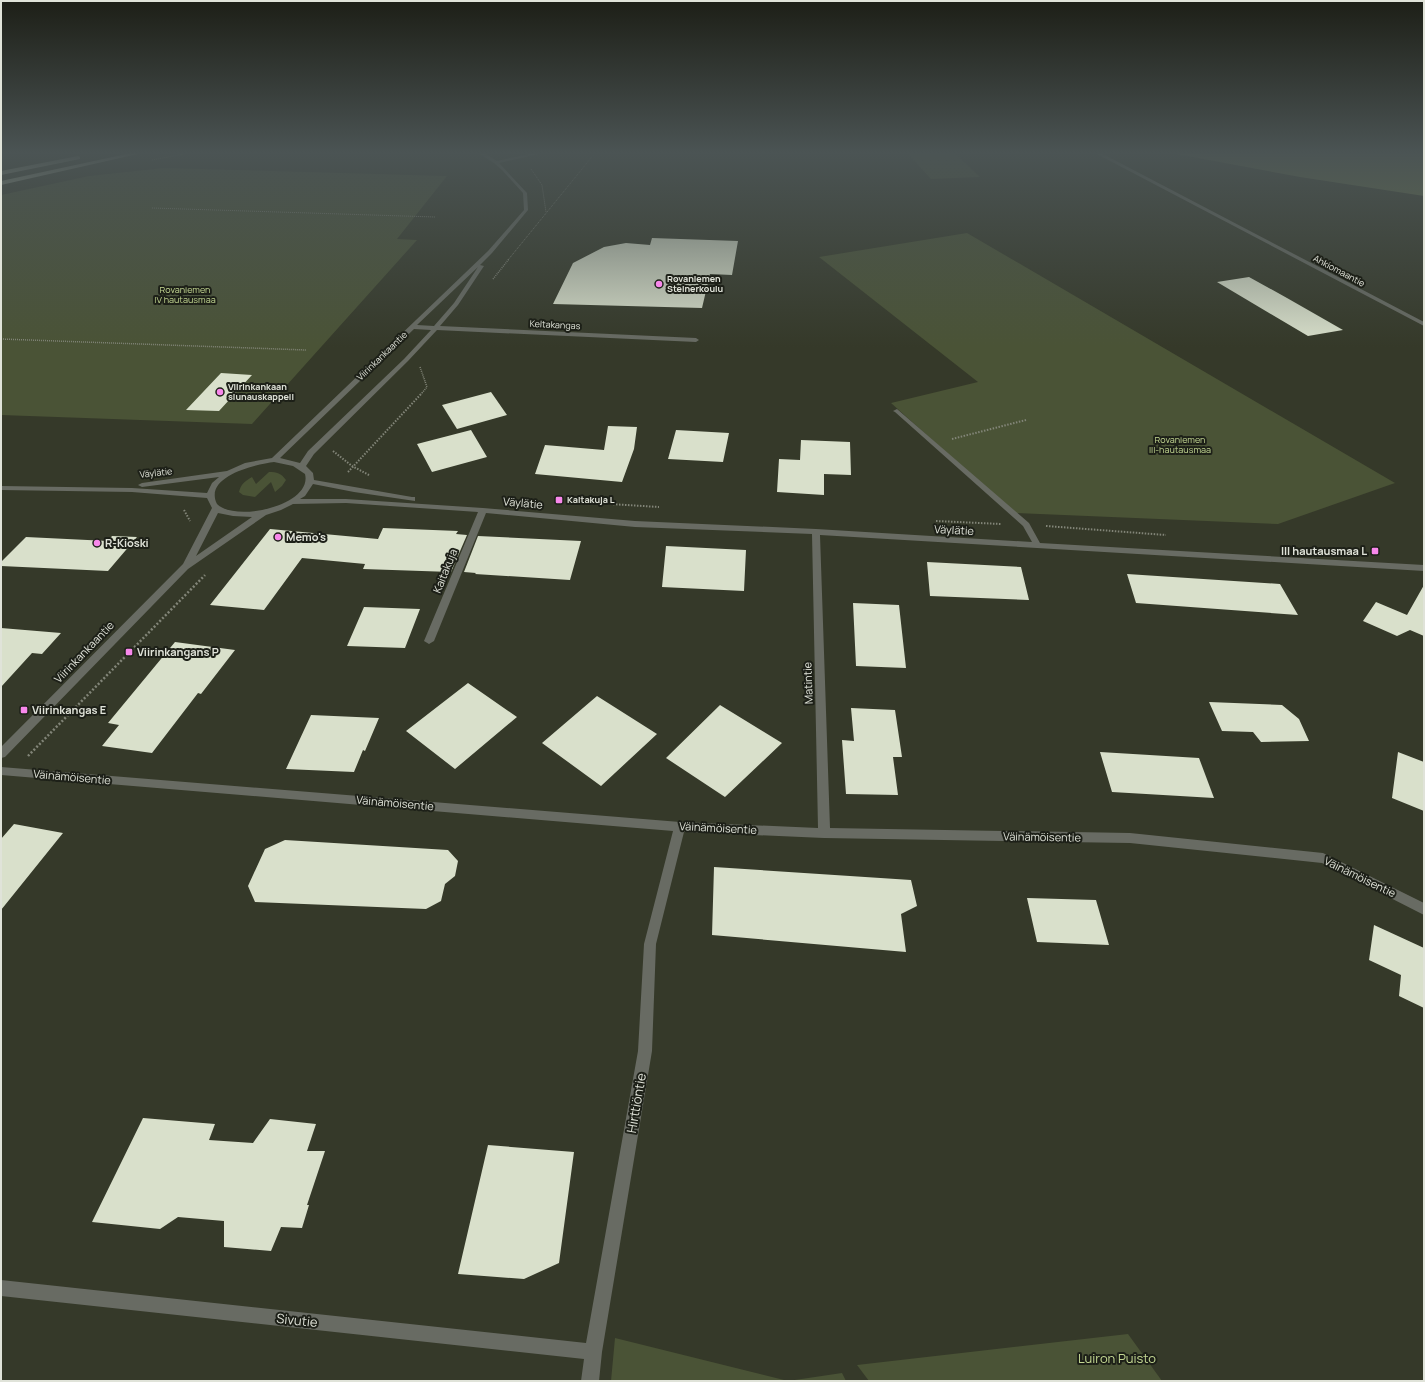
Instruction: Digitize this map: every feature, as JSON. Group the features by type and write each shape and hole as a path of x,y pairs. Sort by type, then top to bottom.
{"street":[{"name":"Viirinkankaantie","path":"274,460 490,252 520,217"},
{"name":"Ahkiomaantie","path":"1220,217 1424,324"},
{"name":"Viirinkankaantie","path":"303,466 311,453 406,360 456,304 490,252"},
{"name":"Keltakangas","path":"413,327 696,340"},
{"path":"897,411 1026,524 1038,546"},
{"path":"274,460 290,461 303,466 309,472 310,481 300,495 291,502 263,513 241,515 223,512 216,508 212,502 210,496 216,484 230,472 244,466 274,460"},
{"name":"Väylätie","path":"84,488 151,484 230,472"},
{"name":"Väylätie","path":"310,481 354,490 483,510"},
{"name":"Väylätie","path":"1,488 150,490 210,496"},
{"name":"Väylätie","path":"291,502 346,501 483,510 636,524 816,532 1424,568"},
{"name":"Viirinkankaantie","path":"185,567 216,508"},
{"name":"Kaitakuja","path":"429,641 483,510"},
{"name":"Viirinkankaantie","path":"1,754 185,567 263,513"},
{"name":"Matintie","path":"816,532 824,833"},
{"name":"Väinämöisentie","path":"7,771 680,827 824,833 1130,838 1323,858 1424,909"},
{"name":"Hirttiöntie","path":"590,1381 593,1352 646,1051 650,944 680,827"},
{"name":"Sivutie","path":"1,1288 593,1352"}],"path":[{"path":"421,217 435,218"},
{"path":"1,339 306,350"},
{"path":"934,444 1026,420"},
{"path":"332,450 352,466"},
{"path":"181,506 186,511 192,524"},
{"path":"7,771 206,574"}],"green space":[{"name":"Rovaniemen IV hautausmaa","path":"1,217 414,217 397,239 417,240 252,424 1,415"},
{"name":"Rovaniemen III-hautausmaa","path":"967,233 1395,483 1278,524 1014,513 891,403 978,382 819,257"},
{"path":"269,472 279,473 286,480 275,492 271,482 255,497 243,495 239,492 242,485 247,480 252,477 256,484"},
{"name":"Luiron Puisto","path":"1128,1334 1162,1381 869,1381 857,1365"},
{"path":"615,1338 788,1381 611,1381"},
{"path":"842,1373 846,1381 788,1381"}],"building":[{"path":"652,238 738,241 732,275 710,274 702,308 553,304 573,263 604,247 626,243 650,245"},
{"path":"1249,277 1343,330 1308,336 1217,282"},
{"name":"Viirinkankaan siunauskappeli","path":"221,373 252,375 219,411 186,410"},
{"path":"491,392 507,415 457,429 442,405"},
{"path":"608,426 637,427 634,449 622,482 535,474 545,445 604,450"},
{"path":"471,430 487,457 432,472 417,444"},
{"path":"676,430 729,433 723,462 668,459"},
{"path":"801,440 850,442 851,475 824,474 824,495 777,492 779,459 800,460"},
{"path":"383,528 458,531 456,534 467,535 451,572 363,569 365,564 302,558 264,610 210,605 270,529 378,539"},
{"path":"112,536 137,537 108,571 1,566 1,562 26,537 108,541"},
{"path":"478,536 581,541 570,580 464,572"},
{"path":"666,546 746,550 744,591 662,587"},
{"path":"927,562 1021,567 1029,600 930,596"},
{"path":"1127,574 1280,584 1298,615 1136,603"},
{"path":"1424,585 1424,636 1410,630 1397,636 1363,621 1376,602 1407,615"},
{"path":"853,603 899,605 906,668 856,666"},
{"path":"364,607 420,609 405,648 347,646"},
{"path":"1,628 61,633 42,654 32,653 1,687"},
{"path":"175,642 235,650 201,694 198,693 152,753 102,746 119,725 108,723"},
{"path":"468,683 517,717 455,769 406,731"},
{"path":"597,696 657,734 601,786 542,743"},
{"path":"1209,702 1282,705 1299,719 1309,741 1261,742 1253,732 1222,731"},
{"path":"720,705 782,743 725,797 666,758"},
{"path":"851,708 895,710 902,757 893,757 898,795 846,794 842,740 854,741"},
{"path":"311,715 379,718 354,772 286,769"},
{"path":"1100,752 1199,758 1214,798 1112,792"},
{"path":"1398,752 1424,762 1424,811 1392,798"},
{"path":"14,824 63,833 1,910 1,839"},
{"path":"285,840 448,850 458,861 455,876 445,884 441,901 426,909 255,902 248,886 265,849"},
{"path":"714,867 911,880 917,906 901,914 906,952 712,935"},
{"path":"1027,898 1096,900 1109,945 1037,942"},
{"path":"1374,925 1424,948 1424,1008 1399,996 1401,975 1369,960"},
{"path":"143,1118 215,1124 209,1140 253,1143 270,1119 316,1124 307,1151 325,1151 307,1205 309,1205 302,1228 281,1227 271,1251 224,1247 224,1221 178,1217 160,1229 92,1222"},
{"path":"488,1145 574,1152 559,1263 524,1279 458,1274"}],"place":[{"name":"Rovaniemen Steinerkoulu","path":"659,284"},
{"name":"Viirinkankaan siunauskappeli","path":"220,392"},
{"name":"Kaitakuja L","path":"559,500"},
{"name":"Memo's","path":"278,537"},
{"name":"R-Kioski","path":"97,543"},
{"name":"III hautausmaa L","path":"1375,551"},
{"name":"Viirinkangans P","path":"129,652"},
{"name":"Viirinkangas E","path":"24,710"}]}
